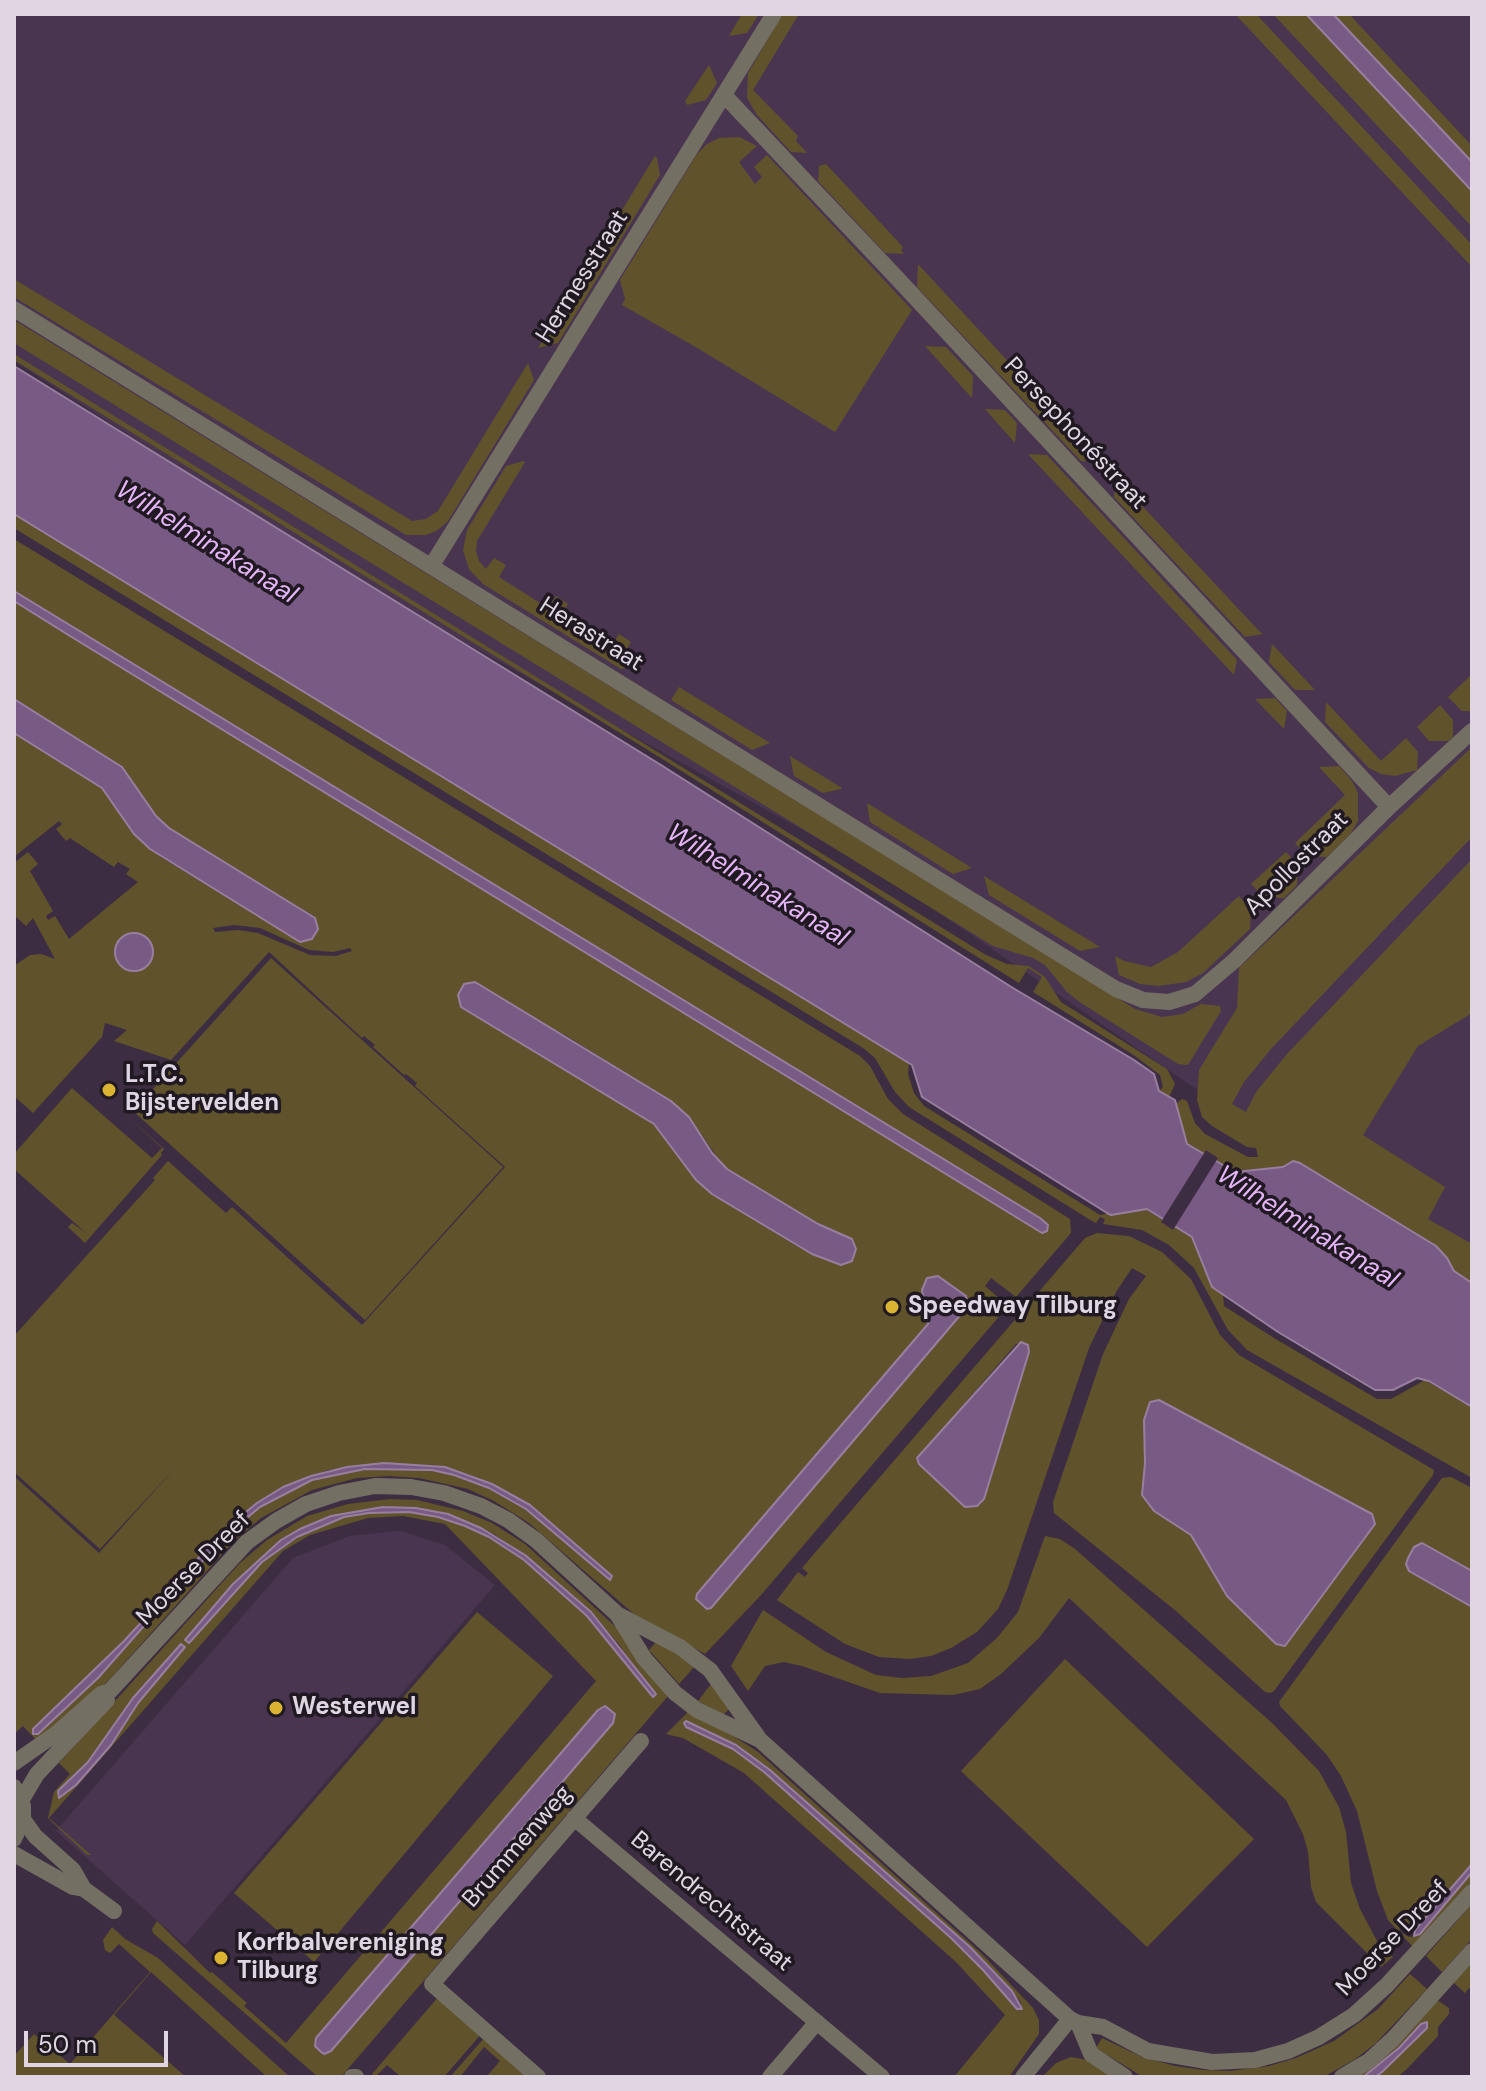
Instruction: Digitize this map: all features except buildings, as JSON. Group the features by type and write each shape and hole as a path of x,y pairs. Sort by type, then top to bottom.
{"street":[{"name":"Hermesstraat","path":"432,565 774,14"},
{"name":"Persephonéstraat","path":"724,95 1389,807"},
{"name":"Herastraat","path":"14,309 1116,989 1143,1000"},
{"name":"Apollostraat","path":"1143,1000 1169,1002 1195,994 1235,960 1389,807 1472,731"},
{"name":"Moerse Dreef","path":"17,1794 95,1715 110,1691 247,1542 276,1521 306,1504 375,1486 411,1487 444,1493 481,1506 508,1520 536,1540 617,1614 680,1647 710,1670 760,1740 1074,2021 1091,2054 1125,2077"},
{"name":"Moerse Dreef","path":"617,1614 644,1658 675,1693 697,1710 760,1740"},
{"name":"Moerse Dreef","path":"14,1763 57,1733 101,1694 110,1691"},
{"name":"Brummenweg","path":"538,2077 432,1984 641,1741"},
{"path":"17,1794 23,1819 35,1836 73,1870 84,1889 114,1911"},
{"name":"Barendrechtstraat","path":"574,1818 882,2077"},
{"path":"14,1839 23,1819"},
{"path":"14,1854 73,1887 84,1889"},
{"name":"Moerse Dreef","path":"1074,2021 1103,2027 1148,2051 1183,2059 1212,2062 1255,2060 1288,2051 1319,2037 1354,2015 1387,1985 1472,1892"},
{"path":"1342,2077 1369,2061 1393,2039 1472,1951"},
{"path":"1023,2077 1074,2021"},
{"path":"770,2077 817,2022"}],"shaded area":[{"path":"14,14 1472,14 1472,1278 887,877 367,588 14,361"},
{"path":"742,14 759,14 747,33 729,36"},
{"path":"783,14 799,14 753,90 798,136 796,141 807,153 791,152 757,115 747,98 748,73"},
{"path":"1235,14 1256,14 1362,127 1472,245 1472,267"},
{"path":"1273,14 1306,14 1472,191 1472,227"},
{"path":"1333,14 1349,14 1472,146 1472,162"},
{"path":"709,65 717,83 706,100 687,105 685,101"},
{"path":"739,137 757,146 739,162 755,184 762,177 754,167 767,155 912,310 835,432 622,305 625,299 620,280 697,154 719,138"},
{"path":"655,156 660,175 558,343 538,348"},
{"path":"826,164 903,247 901,250 904,254 885,253 818,181 819,166"},
{"path":"918,264 1099,462 1081,461 917,287"},
{"path":"14,279 412,521 426,519 438,511 528,363 534,380 448,521 426,535 406,535 14,297"},
{"path":"14,320 1135,1009 1162,1017 1183,1014 1201,1004 1220,1006 1221,1011 1188,1065 1178,1064 1081,1003 1067,992 1045,965 1033,958 993,946 14,343"},
{"path":"925,346 946,347 973,376 972,398"},
{"path":"14,354 986,955 1007,964 1029,966 1045,977 1061,1002 1167,1069 1175,1084 1169,1097 1159,1091 1163,1087 1160,1075 1033,992 1042,977 1028,968 1019,983 14,360"},
{"path":"985,409 1005,410 1017,423 1015,443"},
{"path":"1028,454 1047,455 1237,660 1234,675"},
{"path":"523,461 477,541 479,561 486,569 494,558 506,565 499,577 548,608 556,596 568,604 561,616 611,646 619,634 631,642 624,654 638,665 621,669 483,584 469,569 463,550 467,530 506,466"},
{"path":"1116,478 1263,634 1245,637 1114,497"},
{"path":"14,514 909,1063 908,1074 914,1093 924,1106 1100,1215 1143,1208 1192,1237 1212,1287 1223,1294 1224,1306 1274,1338 1377,1399 1391,1399 1425,1380 1472,1407 1472,1478 1247,1350 1228,1330 1194,1268 1169,1245 1142,1230 1103,1224 1105,1219 1100,1217 1096,1223 1092,1221 909,1107 895,1092 875,1058 863,1048 14,528"},
{"path":"14,539 860,1056 870,1066 888,1099 903,1114 1070,1219 1071,1233 1016,1297 991,1278 985,1286 1008,1306 761,1595 705,1654 635,1615 529,1523 494,1501 468,1489 419,1478 357,1478 312,1490 261,1518 233,1542 78,1710 37,1741 23,1726 14,1734 14,1476 99,1553 175,1468 100,1549 14,1472 14,1336 155,1180 153,1178 168,1161 226,1213 232,1207 362,1325 505,1167 415,1086 417,1083 404,1075 364,1036 362,1038 269,952 171,1060 114,1041 127,1030 105,1023 102,1037 33,1113 14,1096 14,966 30,955 41,954 55,959 33,918 26,926 14,915 14,863 28,852 38,864 30,871 53,911 46,916 48,920 55,916 69,939 138,882 126,874 130,869 118,862 114,867 70,838 66,841 56,829 62,824 59,821 14,857 14,733 102,788 134,834 159,856 300,942 311,940 317,929 315,917 169,828 156,816 127,773 115,762 14,699 14,601 1042,1233 1045,1233 1048,1224 14,591","holes":["234,925 260,928 309,950 333,952 350,948 352,951 336,956 310,955 258,933 238,930 215,932 213,928","465,984 565,1035 671,1101 693,1122 722,1165 856,1249 852,1261 800,1248 712,1194 696,1180 654,1124 461,1007 458,995","927,1278 968,1307 708,1609 697,1594 928,1324 922,1290","433,1465 468,1474 530,1505 610,1580 526,1509 489,1488 432,1470 384,1468 312,1480 274,1498 235,1526 156,1612 153,1611 220,1533 244,1512 283,1487 328,1470","147,1615 151,1618 98,1678 38,1734 33,1729"]},
{"path":"1272,644 1315,690 1295,690 1269,662"},
{"path":"1472,674 1472,711 1462,711 1448,697"},
{"path":"679,687 770,743 752,750 671,700"},
{"path":"1275,698 1287,711 1284,729 1255,699"},
{"path":"1326,702 1381,761 1406,738 1418,752 1417,770 1395,776 1369,768 1325,722"},
{"path":"1440,705 1453,720 1453,737 1448,741 1429,741 1417,727"},
{"path":"1472,747 1472,837 1271,1049 1244,1082 1232,1104 1246,1112 1256,1092 1287,1054 1472,859 1472,1013 1418,1046 1363,1135 1445,1187 1428,1219 1472,1244 1472,1283 1454,1271 1447,1258 1283,1167 1232,1171 1187,1144 1176,1104 1182,1099 1187,1101 1195,1123 1205,1134 1248,1157 1258,1157 1256,1148 1247,1147 1202,1117 1197,1100 1199,1070 1237,1008 1239,968"},
{"path":"790,756 842,788 823,793 794,776"},
{"path":"1339,766 1358,793 1358,821 1351,833 1327,857 1307,856 1295,843 1345,795 1319,767"},
{"path":"867,803 972,868 953,874 870,822"},
{"path":"1286,852 1298,865 1297,885 1284,898 1264,897 1251,884"},
{"path":"984,876 1100,947 1080,951 989,895"},
{"path":"1239,896 1251,910 1250,929 1203,973 1186,982 1159,986 1140,984 1119,975 1115,956 1151,967 1178,952"},
{"path":"271,958 503,1167 365,1320 133,1111"},
{"path":"72,1088 152,1158 162,1148 120,1110 164,1149 85,1243 68,1227 72,1223 86,1233 14,1169 14,1154"},
{"path":"1097,1233 1129,1236 1162,1252 1191,1279 1220,1335 1239,1355 1434,1470 1270,1693 1265,1692 1176,1611 1054,1513 1053,1502 1103,1354 1129,1299 1146,1276 1132,1268 1116,1292 1089,1348 1007,1590 998,1609 977,1632 931,1656 910,1659 879,1657 845,1644 777,1600 798,1572 805,1577 808,1573 802,1568 1085,1238","holes":["1026,1343 1029,1350 984,1499 965,1507 919,1464 917,1458 1016,1344","1159,1400 1372,1514 1368,1534 1285,1646 1227,1596 1191,1535 1142,1495 1144,1420 1150,1402"]},
{"path":"1451,1477 1472,1488 1472,1571 1423,1543 1415,1547 1408,1558 1409,1571 1472,1607 1472,1864 1415,1930 1398,1920 1400,1932 1409,1937 1418,1936 1472,1872 1472,1882 1414,1948 1388,1920 1377,1891 1357,1811 1341,1776 1327,1755 1279,1702 1442,1478"},
{"path":"390,1499 417,1500 463,1511 492,1523 525,1544 619,1630 668,1696 341,2077 318,2077 152,1929 157,1921 286,2043 596,1681 445,1524 403,1516 368,1518 310,1535 283,1551 49,1818 91,1855 87,1855 48,1818 54,1792 70,1774 59,1763 240,1563 267,1540 307,1516 348,1504","holes":["383,1507 416,1508 448,1514 492,1533 525,1555 591,1612 620,1646 653,1696 587,1616 524,1560 489,1537 465,1526 409,1512 344,1517 309,1530 262,1562 189,1643 185,1640 233,1584 281,1540 331,1516","181,1644 185,1647 138,1703 111,1745 61,1798 58,1791 88,1762 133,1698","605,1706 615,1714 613,1723 332,2050 324,2054 316,2038 598,1710"]},
{"name":"Westerwel","path":"400,1531 445,1545 495,1585 185,1945 56,1831 293,1558 349,1536"},
{"path":"1045,1536 1060,1539 1075,1549 1272,1723 1319,1771 1339,1807 1346,1832 1351,1883 1360,1909 1377,1941 1393,1957 1381,1967 1316,1902 1303,1834 1286,1800 1069,1598 1039,1638 1001,1674 980,1689 953,1695 880,1693 784,1662 765,1666 748,1691 731,1666 763,1610 826,1652 876,1675 902,1678 931,1676 968,1663 997,1638 1018,1612"},
{"path":"477,1612 553,1676 314,1962 234,1893"},
{"path":"656,1642 694,1667 679,1684 649,1650"},
{"path":"1065,1659 1254,1839 1147,1947 961,1771"},
{"path":"711,1684 730,1708 723,1715 698,1701"},
{"path":"688,1712 758,1752 982,1954 1033,2008 1039,2020 1039,2034 1009,2077 954,2077 1005,2015 956,1962 744,1773 683,1738 666,1734","holes":["687,1721 729,1741 770,1770 970,1947 1020,2001 1022,2009 1017,2009 951,1938 764,1772 733,1749 687,1727"]},
{"path":"1472,1904 1472,1939 1442,1972 1426,1956"},
{"path":"112,1927 125,1939 158,1958 290,2077 267,2077 151,1972 114,2015 186,2077 14,2077 14,2056 34,2034 70,2064 150,1972 119,1944 110,1953 105,1950 103,1940"},
{"path":"1472,1961 1472,1991 1469,1988 1465,1993 1453,1982"},
{"path":"1410,1974 1427,1989 1376,2043 1354,2060 1323,2077 1143,2077 1096,2048 1102,2038 1142,2057 1203,2070 1230,2071 1269,2066 1334,2041 1378,2009"},
{"path":"439,1996 482,2033 444,2077 401,2077 387,2065 375,2077 372,2074"},
{"path":"1437,2000 1449,2008 1449,2014 1438,2027 1438,2036 1407,2069 1397,2077 1375,2077 1424,2031 1427,2022 1421,2024 1374,2070 1363,2077 1355,2077"},
{"path":"486,2036 534,2077 486,2077 500,2061 484,2047 460,2077 450,2077"},
{"path":"1071,2057 1087,2060 1111,2077 1042,2077 1056,2063"}],"water":[{"path":"1306,14 1333,14 1472,162 1472,191"},
{"name":"Wilhelminakanaal","path":"14,366 661,765 1013,988 1134,1060 1154,1074 1159,1091 1175,1100 1187,1144 1235,1172 1283,1167 1293,1161 1300,1163 1436,1246 1454,1271 1472,1283 1472,1407 1429,1381 1417,1378 1393,1390 1375,1390 1278,1332 1212,1287 1192,1237 1147,1209 1107,1213 922,1097 912,1065 14,514"},
{"path":"14,591 1040,1218 1048,1225 1047,1231 1042,1233 70,636 14,601"},
{"path":"14,699 122,767 156,816 169,828 315,918 318,929 312,939 300,942 150,849 134,834 102,788 14,733"},
{"path":"134,933 147,939 153,952 147,965 134,971 121,965 115,952 121,939"},
{"path":"475,982 671,1101 689,1117 712,1153 727,1169 818,1224 852,1239 856,1249 852,1261 841,1265 812,1254 712,1194 696,1180 654,1124 461,1007 458,995 464,984"},
{"path":"938,1276 966,1296 968,1306 707,1609 696,1599 697,1594 928,1324 922,1290 927,1278"},
{"path":"1021,1342 1028,1345 1029,1352 984,1499 977,1506 965,1507 919,1464 917,1458"},
{"path":"1159,1400 1372,1514 1375,1524 1285,1646 1276,1644 1227,1596 1191,1535 1154,1511 1142,1495 1144,1420 1150,1402"},
{"path":"384,1463 445,1467 492,1484 530,1505 612,1576 610,1580 526,1509 489,1488 432,1470 365,1469 312,1480 260,1507 224,1537 156,1613 153,1611 220,1533 257,1503 283,1487 311,1476 347,1467"},
{"path":"383,1507 416,1508 448,1514 481,1528 525,1555 591,1612 656,1694 653,1697 587,1616 524,1560 489,1537 465,1526 409,1512 344,1517 297,1537 262,1562 189,1643 185,1640 233,1584 281,1540 331,1516"},
{"path":"1422,1543 1472,1571 1472,1607 1409,1571 1406,1564 1408,1558 1414,1547"},
{"path":"148,1615 151,1618 98,1678 38,1734 33,1734 33,1729"},
{"path":"181,1644 185,1647 138,1703 111,1745 76,1785 59,1798 58,1791 88,1762 133,1698"},
{"path":"605,1706 615,1714 613,1723 331,2051 321,2052 315,2046 316,2038 598,1710"},
{"path":"686,1721 736,1745 770,1770 970,1947 1012,1991 1022,2009 1017,2009 951,1938 764,1772 733,1749 686,1727"},
{"path":"1472,1864 1472,1872 1420,1934 1414,1936 1415,1930"},
{"path":"1427,2022 1427,2028 1382,2072 1375,2077 1363,2077 1399,2048 1421,2024"}],"pier":[{"path":"1206,1150 1218,1158 1173,1230 1161,1222"}],"place":[{"name":"L.T.C. Bijstervelden","path":"109,1090"},
{"name":"Speedway Tilburg","path":"892,1307"},
{"name":"Westerwel","path":"276,1708"},
{"name":"Korfbalvereniging Tilburg","path":"221,1958"}]}
